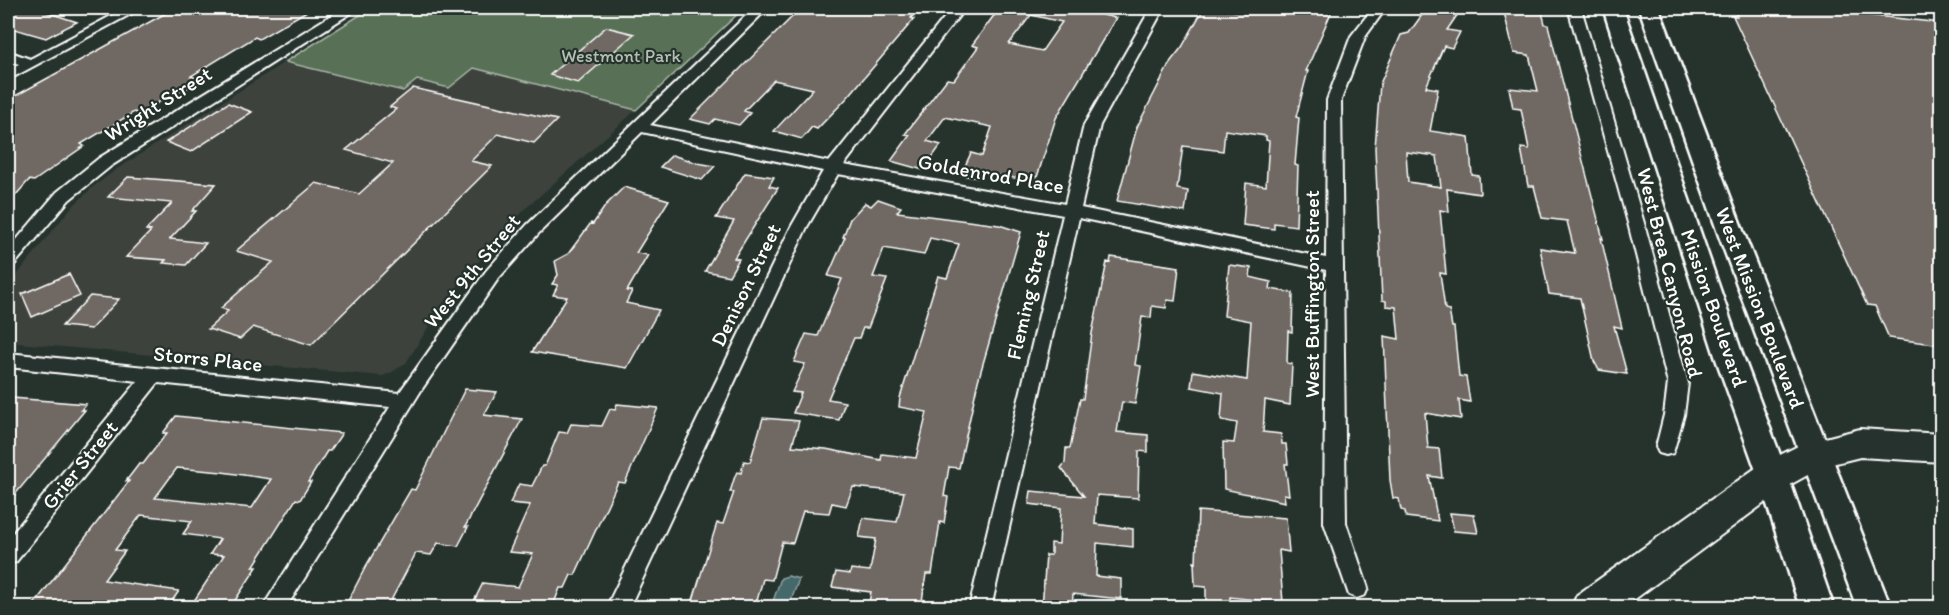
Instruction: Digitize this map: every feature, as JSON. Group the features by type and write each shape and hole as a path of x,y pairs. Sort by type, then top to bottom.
{"highway":[{"path":"1591,608 1773,476 1815,454 1860,443 1941,448"}],"main road":[{"name":"Mission Boulevard","path":"1613,8 1730,359 1773,476 1813,597"},
{"name":"West Mission Boulevard","path":"1649,8 1732,236 1874,608"}],"street":[{"path":"8,76 135,8"},
{"name":"Wright Street","path":"8,261 63,196 105,162 352,8"},
{"name":"West 9th Street","path":"273,608 444,339 492,275 533,229 761,8"},
{"name":"Denison Street","path":"617,608 799,227 833,168 959,8"},
{"name":"Fleming Street","path":"980,608 1092,125 1158,8"},
{"name":"West Buffington Street","path":"1357,588 1335,523 1334,100 1358,36 1380,8"},
{"name":"West Brea Canyon Road","path":"1574,8 1636,223 1678,383 1674,415 1665,447"},
{"path":"8,55 30,64"},
{"name":"Goldenrod Place","path":"638,127 833,168 1071,211 1335,266"},
{"name":"Storrs Place","path":"8,360 404,402"},
{"name":"Grier Street","path":"8,555 153,376"}],"shaded area":[{"path":"285,62 403,91 417,80 450,88 474,68 636,110 526,208 442,305 406,363 383,376 8,342 8,286 70,209 94,186 117,169"}],"green space":[{"name":"Westmont Park","path":"371,8 744,8 636,110 474,68 449,88 417,80 403,91 285,62"}],"water":[{"path":"788,576 799,579 789,606 779,607 772,604 781,578"}],"building":[{"path":"8,8 34,8 77,22 46,38 15,29 8,33"},
{"path":"175,8 312,8 259,39 255,37 191,76 201,80 183,91 179,90 139,114 134,112 81,144 84,146 34,181 29,180 8,204 8,100"},
{"path":"801,8 920,8 911,18 914,19 847,98 817,129 812,127 802,139 774,131 813,89 774,80 744,111 750,113 739,125 715,119 710,124 690,119"},
{"path":"1014,8 1088,8 1086,11 1116,18 1056,118 1037,177 1034,176 1033,181 979,172 977,178 961,175 971,153 982,156 992,127 945,117 927,141 941,145 923,170 891,161 910,135 905,134 947,79 954,80 978,47 972,45 992,18 999,10 1010,12","holes":["1031,15 1062,22 1042,51 1009,44"]},
{"path":"1204,8 1250,14 1251,8 1333,8 1306,71 1308,71 1296,117 1299,118 1295,165 1298,166 1296,226 1274,223 1274,229 1243,225 1246,183 1266,186 1269,141 1266,140 1266,136 1225,130 1223,151 1183,146 1177,189 1188,191 1185,212 1117,201 1137,127 1171,61 1182,47"},
{"path":"1427,8 1462,8 1447,30 1460,32 1452,48 1444,46 1426,87 1438,89 1430,131 1469,137 1472,175 1479,176 1480,194 1447,189 1449,212 1440,210 1446,274 1440,273 1445,309 1449,310 1452,327 1454,327 1459,376 1466,377 1470,402 1459,400 1461,419 1425,413 1428,448 1439,449 1442,478 1429,476 1438,521 1406,517 1405,511 1401,510 1399,499 1393,498 1390,480 1384,336 1399,339 1396,307 1386,306 1386,301 1382,300 1375,148 1380,84 1401,35 1409,33","holes":["1406,152 1437,156 1441,187 1408,182"]},
{"path":"1503,8 1541,8 1545,24 1548,25 1603,239 1601,238 1622,328 1614,326 1627,374 1599,370 1594,361 1580,298 1549,294 1540,248 1575,253 1567,221 1542,218 1534,186 1528,186 1521,148 1529,149 1521,109 1513,108 1509,88 1538,91 1529,55 1514,53"},
{"path":"1733,8 1801,8 1941,23 1941,345 1889,338 1875,306 1867,305 1733,16 1737,16"},
{"path":"606,27 634,34 578,83 550,75"},
{"path":"413,88 557,120 534,143 498,134 471,161 492,166 311,345 253,327 240,339 208,329 228,311 221,308 273,262 236,251 316,183 359,194 393,163 346,150 396,109 390,107"},
{"path":"228,103 252,112 191,152 166,142"},
{"path":"672,155 715,166 702,180 660,167"},
{"path":"745,173 774,177 769,186 778,188 734,258 739,259 729,276 705,271 734,221 716,218"},
{"path":"128,177 216,184 192,211 196,211 170,239 206,243 186,265 163,263 166,260 126,257 151,231 146,230 172,203 108,197"},
{"path":"624,187 669,200 636,253 648,255 627,291 632,291 626,303 659,310 627,368 532,352 567,297 553,295 558,285 552,284 558,275 555,261 568,254 606,205"},
{"path":"878,199 901,207 897,212 999,225 1021,232 978,381 959,468 949,467 944,496 948,497 944,523 940,522 932,574 926,574 921,608 868,608 871,592 832,587 836,572 850,574 851,569 870,571 876,539 859,537 863,518 897,522 904,492 853,487 846,506 832,503 829,513 803,511 793,543 782,542 772,580 763,579 755,608 692,603 717,523 723,524 734,492 730,492 735,476 737,472 741,473 744,461 750,462 763,418 799,421 792,446 826,449 881,460 882,454 916,458 927,412 899,407 900,398 938,276 947,278 959,244 930,238 924,255 884,248 873,277 887,279 868,328 863,328 859,338 854,338 828,399 845,402 839,420 793,413 801,393 792,392 805,364 794,362 806,334 818,336 842,279 828,276 845,237 843,237 850,219 865,203 871,206"},
{"path":"1111,257 1179,267 1175,301 1167,300 1166,308 1152,306 1151,318 1142,317 1135,365 1141,366 1135,404 1122,402 1117,432 1148,435 1148,452 1139,451 1138,498 1097,495 1095,524 1133,529 1133,547 1097,543 1096,576 1121,579 1121,599 1073,594 1072,608 1042,608 1046,555 1051,555 1051,543 1059,544 1061,508 1029,504 1031,491 1084,496 1061,468 1065,463 1066,448 1070,448 1080,399 1083,399 1092,333 1107,262 1110,263"},
{"path":"1229,265 1251,268 1250,277 1271,282 1270,289 1293,293 1292,332 1288,331 1287,363 1292,364 1290,405 1265,400 1263,432 1281,434 1282,444 1286,444 1288,464 1285,464 1289,495 1284,494 1285,502 1224,489 1223,442 1234,443 1237,423 1221,420 1223,393 1191,387 1193,371 1247,380 1251,321 1224,316"},
{"path":"69,274 80,296 32,317 22,294"},
{"path":"90,296 119,299 91,329 62,326"},
{"path":"465,389 497,392 484,415 522,419 465,527 468,527 458,546 438,543 431,555 416,553 387,608 349,608 350,605 346,605 366,566 411,489 415,490"},
{"path":"12,398 86,404 81,410 85,410 8,503 8,404"},
{"path":"617,404 658,408 625,483 618,482 575,575 571,575 565,588 560,588 552,608 510,608 473,603 483,583 518,587 533,554 509,552 530,505 510,503 519,484 532,486 542,466 545,466 559,432 567,433 571,424 602,426 610,409 615,410"},
{"path":"176,416 342,433 330,451 327,451 300,500 296,499 232,605 194,601 224,555 210,554 220,539 183,534 192,521 141,515 115,550 125,551 104,580 179,591 167,608 77,599 71,608 31,608 129,481 126,481 139,464 143,464 167,433 163,433","holes":["177,468 271,479 252,508 155,498"]},
{"path":"1198,511 1286,518 1289,552 1279,550 1283,603 1230,597 1230,608 1206,608 1206,587 1195,586 1194,562 1196,563"},
{"path":"1450,513 1474,515 1478,533 1454,531"}]}
